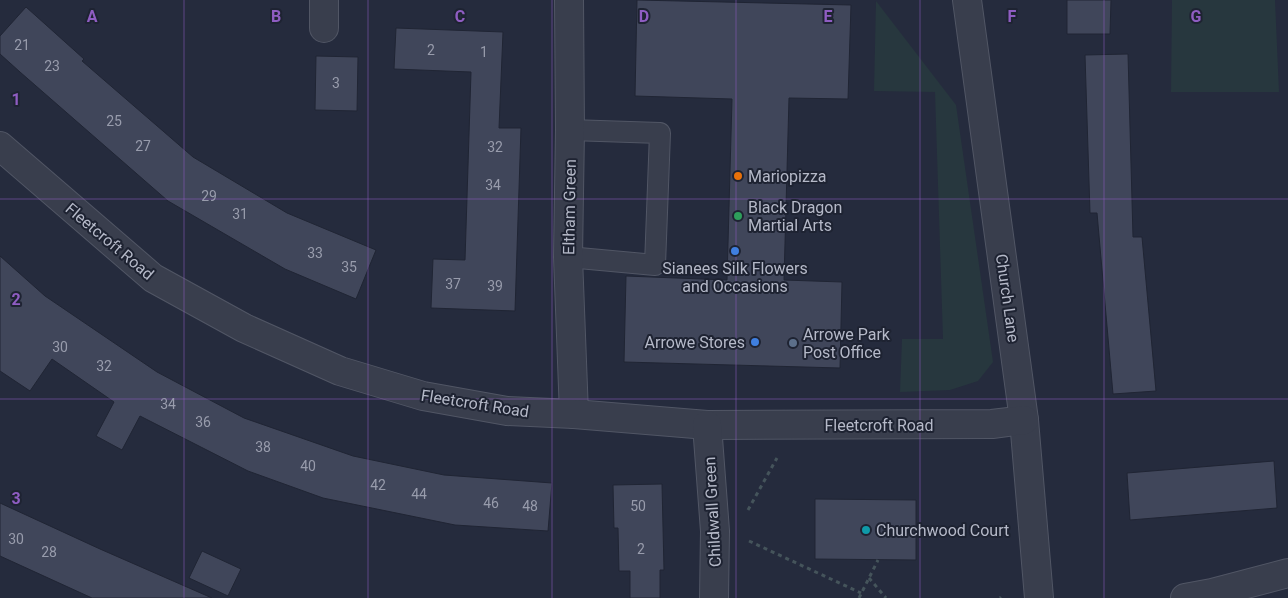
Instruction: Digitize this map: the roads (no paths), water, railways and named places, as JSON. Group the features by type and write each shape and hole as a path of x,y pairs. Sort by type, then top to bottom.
{"street":[{"path":"324,0 324,28"},
{"name":"Eltham Green","path":"568,0 570,130 568,257 574,414"},
{"name":"Church Lane","path":"967,0 1024,420 1039,598"},
{"name":"Fleetcroft Road","path":"0,146 153,278 244,328 340,371 423,396 508,411 574,414 707,425 992,424 1024,420"},
{"name":"Childwall Green","path":"707,425 725,533 714,598"},
{"path":"1185,598 1212,594 1288,573"}],"lane":[{"path":"568,257 655,265 660,133 570,130"}],"place":[{"name":"Mariopizza","path":"738,176"},
{"name":"Black Dragon Martial Arts","path":"738,216"},
{"name":"Sianees Silk Flowers and Occasions","path":"735,251"},
{"name":"Arrowe Stores","path":"755,342"},
{"name":"Arrowe Park Post Office","path":"793,343"},
{"name":"Churchwood Court","path":"866,530"}]}
